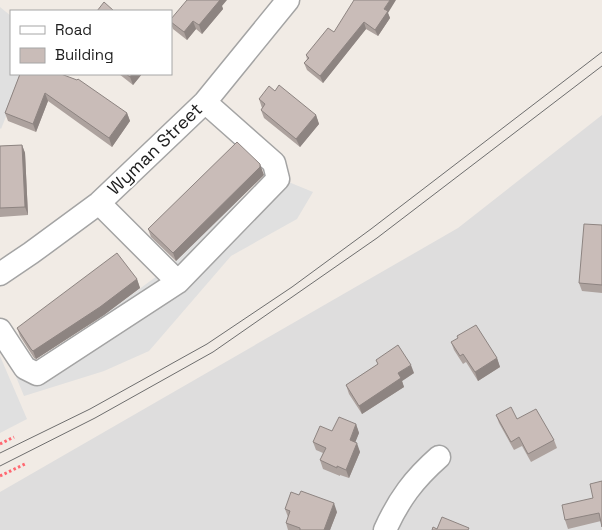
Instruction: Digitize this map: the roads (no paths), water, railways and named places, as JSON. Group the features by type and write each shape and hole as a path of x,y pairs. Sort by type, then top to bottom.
{"street":[{"name":"Wyman Street","path":"0,274 99,203 205,102 288,0"},
{"path":"0,330 25,368 37,374 178,282 278,179 274,163 205,102"},
{"path":"99,203 178,282"},
{"path":"385,530 399,502 410,486 439,457"}],"tram line":[{"path":"0,453 90,409 207,344 292,287 371,229 602,52"},
{"path":"0,466 95,418 213,352 377,238 602,66"}]}
